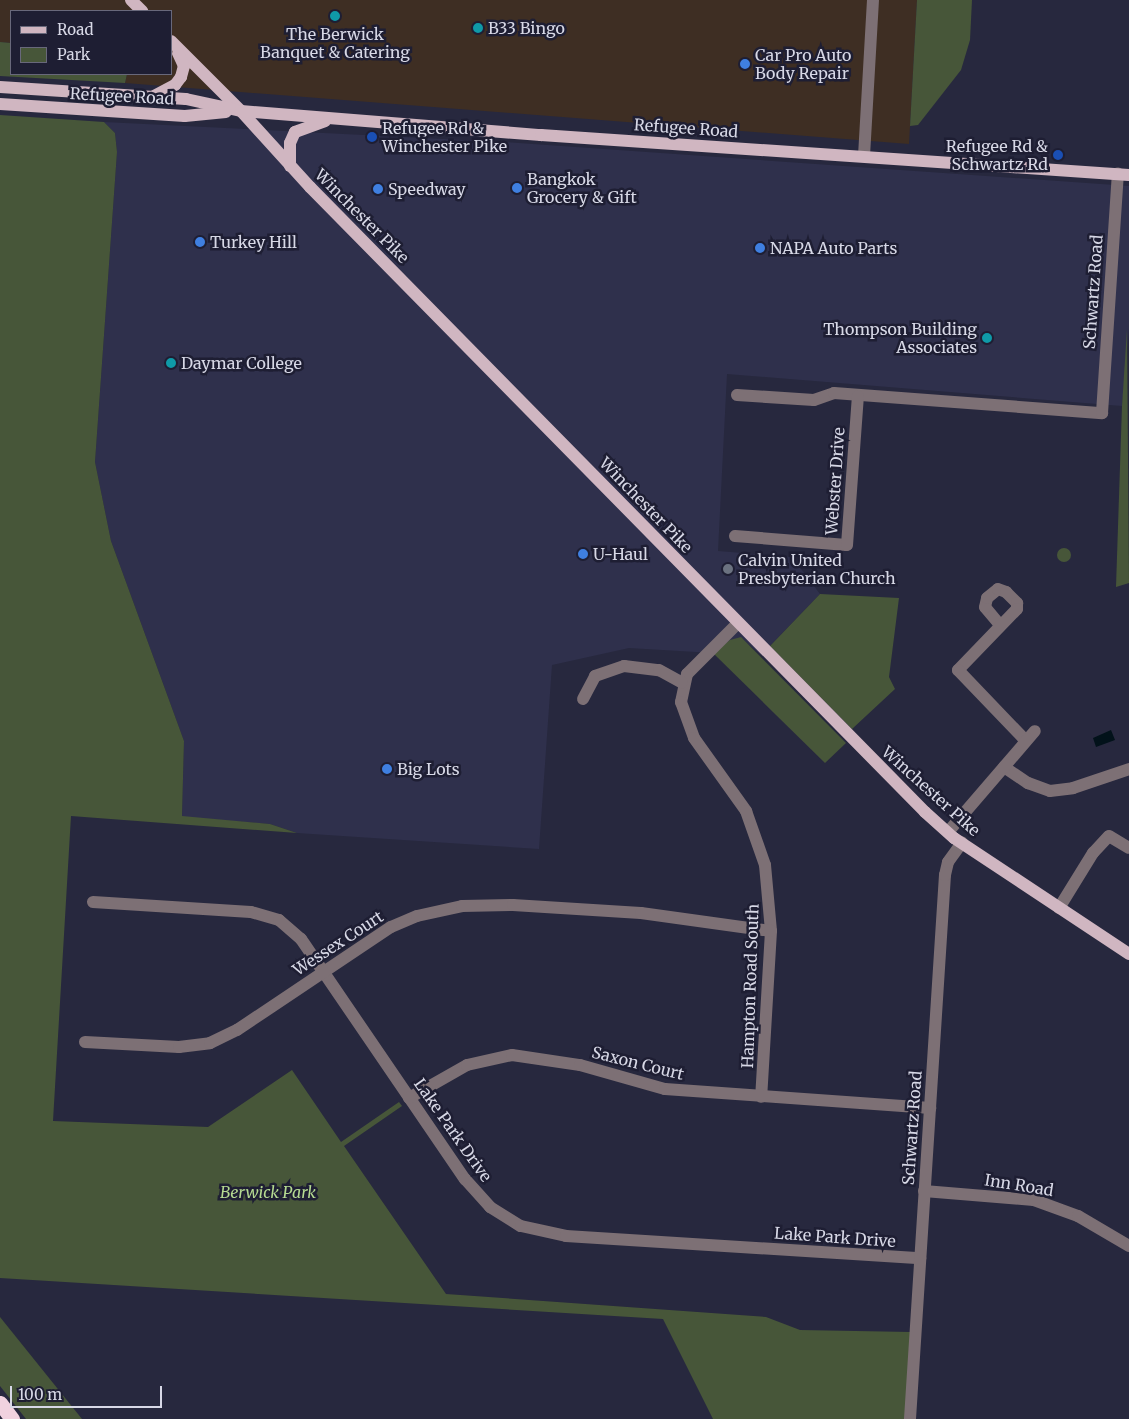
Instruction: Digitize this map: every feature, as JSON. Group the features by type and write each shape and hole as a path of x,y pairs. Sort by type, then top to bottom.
{"highway":[{"path":"0,1403 12,1419"}],"main road":[{"path":"131,0 141,10"},
{"path":"153,97 175,85 183,71 181,57 172,42"},
{"name":"Winchester Pike","path":"172,42 241,111 290,166 738,623 948,832 1129,954"},
{"name":"Refugee Road","path":"0,87 186,99 241,111 1124,175"},
{"name":"Refugee Road","path":"0,104 185,116 241,111"},
{"path":"290,166 290,143 295,132 336,118"}],"street":[{"path":"864,156 874,0"},
{"name":"Schwartz Road","path":"858,396 1102,413 1124,175"},
{"path":"737,395 814,400 834,394 858,396"},
{"name":"Webster Drive","path":"735,536 847,545 858,396"},
{"path":"583,699 595,676 624,666 659,670 682,684 693,666 738,623"},
{"path":"1000,625 958,670 1026,741"},
{"name":"Hampton Road South","path":"682,684 681,702 686,724 746,811 765,865 771,931 761,1097"},
{"path":"948,832 1035,731"},
{"path":"1004,768 1028,783 1050,791 1073,788 1129,769"},
{"path":"1059,908 1093,853 1109,836 1129,848"},
{"name":"Schwartz Road","path":"910,1419 945,875 948,862 962,843"},
{"name":"Lake Park Drive","path":"93,902 251,912 279,920 301,939 465,1179 490,1207 520,1226 538,1232 920,1258"},
{"name":"Wessex Court","path":"85,1042 179,1047 210,1043 237,1030 391,927 417,916 462,906 513,905 641,913 771,931"},
{"name":"Saxon Court","path":"410,1098 466,1065 512,1055 580,1064 665,1090 930,1108"},
{"name":"Inn Road","path":"924,1191 1034,1200 1078,1216 1129,1246"}],"shaded area":[{"path":"0,0 917,0 909,144 125,83 127,75 172,75 172,10 10,10 10,43 0,42"},
{"path":"104,122 503,142 1129,186 1129,329 1122,406 727,374 718,551 792,557 820,594 761,655 741,638 713,653 629,648 552,665 539,849 297,833 270,824 182,817 184,741 111,541 95,462 117,152 115,133"},
{"path":"1111,730 1115,740 1096,747 1093,738"}],"green space":[{"path":"917,0 972,0 970,40 961,70 918,125 910,126"},
{"path":"0,42 10,43 10,75 127,75 125,83 0,76"},
{"name":"Berwick Park","path":"0,115 104,122 115,133 117,152 95,462 111,541 184,741 182,816 270,824 297,833 71,816 53,1121 208,1127 292,1070 341,1142 399,1102 402,1106 344,1146 446,1294 766,1317 800,1330 911,1332 905,1419 713,1419 663,1319 0,1278"},
{"path":"1127,329 1129,583 1116,587 1122,406"},
{"path":"1061,548 1067,548 1071,555 1067,562 1061,562 1057,558 1057,552"},
{"path":"820,594 899,598 889,677 895,689 852,729 770,646"},
{"path":"741,637 846,743 825,763 713,653 730,640"},
{"path":"0,1317 82,1419 26,1419 0,1386"}],"place":[{"name":"The Berwick Banquet & Catering","path":"335,16"},
{"name":"B33 Bingo","path":"478,28"},
{"name":"Car Pro Auto Body Repair","path":"745,64"},
{"name":"Refugee Rd & Winchester Pike","path":"372,137"},
{"name":"Refugee Rd & Schwartz Rd","path":"1058,155"},
{"name":"Bangkok Grocery & Gift","path":"517,188"},
{"name":"Speedway","path":"378,189"},
{"name":"Turkey Hill","path":"200,242"},
{"name":"NAPA Auto Parts","path":"760,248"},
{"name":"Thompson Building Associates","path":"987,338"},
{"name":"Daymar College","path":"171,363"},
{"name":"U-Haul","path":"583,554"},
{"name":"Calvin United Presbyterian Church","path":"728,569"},
{"name":"Big Lots","path":"387,769"}]}
